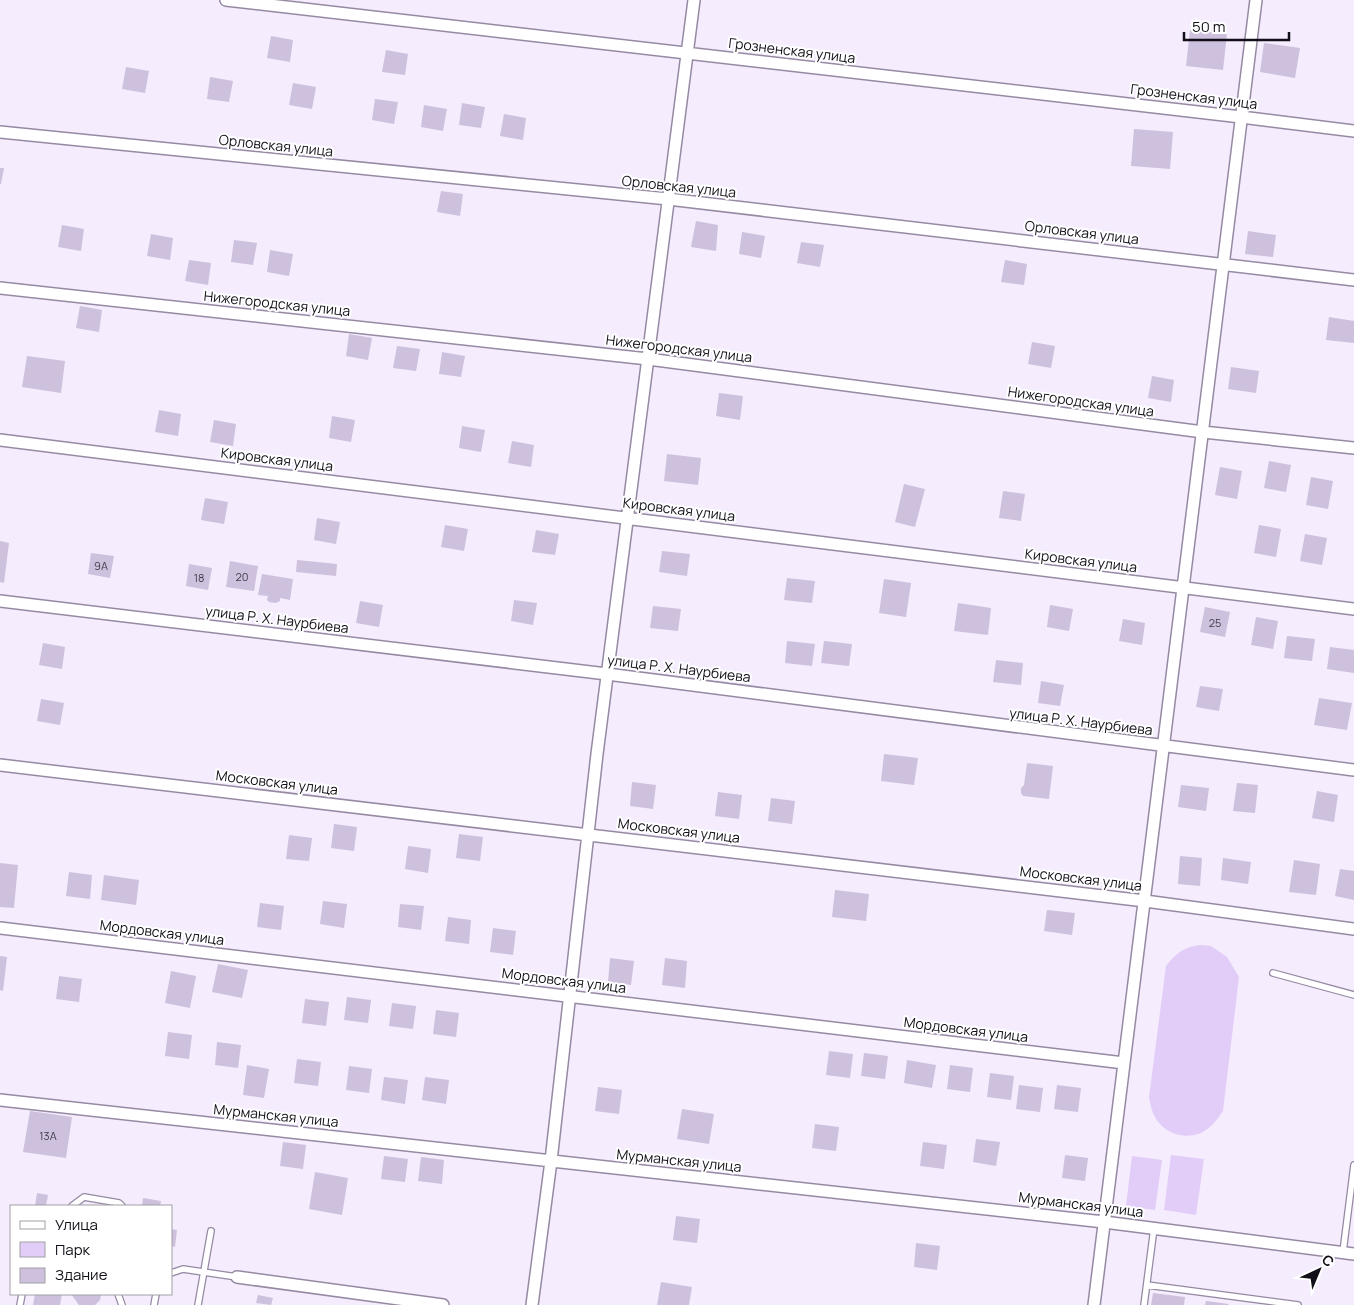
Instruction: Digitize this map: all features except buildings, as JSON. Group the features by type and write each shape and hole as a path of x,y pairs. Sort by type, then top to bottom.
{"street":[{"name":"Грозненская улица","path":"226,0 1354,131"},
{"path":"532,1305 551,1161 607,674 694,0"},
{"path":"1094,1305 1256,0"},
{"name":"Орловская улица","path":"0,132 668,199 1223,263 1354,280"},
{"name":"Нижегородская улица","path":"0,288 648,359 1203,432 1354,448"},
{"name":"Кировская улица","path":"0,440 1354,609"},
{"name":"улица Р. Х. Наурбиева","path":"0,601 607,674 1354,770"},
{"name":"Московская улица","path":"0,765 1144,901 1354,929"},
{"name":"Мордовская улица","path":"0,928 1124,1063"},
{"name":"Мурманская улица","path":"0,1100 1104,1222 1349,1253"},
{"path":"237,1277 443,1305"}],"lane":[{"path":"1273,973 1354,995"},
{"path":"1349,1253 1354,1165"},
{"path":"73,1205 84,1197 120,1203 121,1205"},
{"path":"1144,1305 1154,1228"},
{"path":"198,1305 211,1231"},
{"path":"172,1273 183,1269 237,1277"},
{"path":"1147,1285 1298,1305"}],"green space":[{"path":"1201,945 1211,946 1227,957 1239,977 1223,1111 1214,1124 1205,1131 1186,1136 1172,1133 1161,1125 1153,1113 1149,1097 1166,966 1181,951"},
{"path":"1171,1155 1204,1159 1196,1215 1164,1210"},
{"path":"1132,1156 1162,1160 1155,1210 1126,1206"}]}
